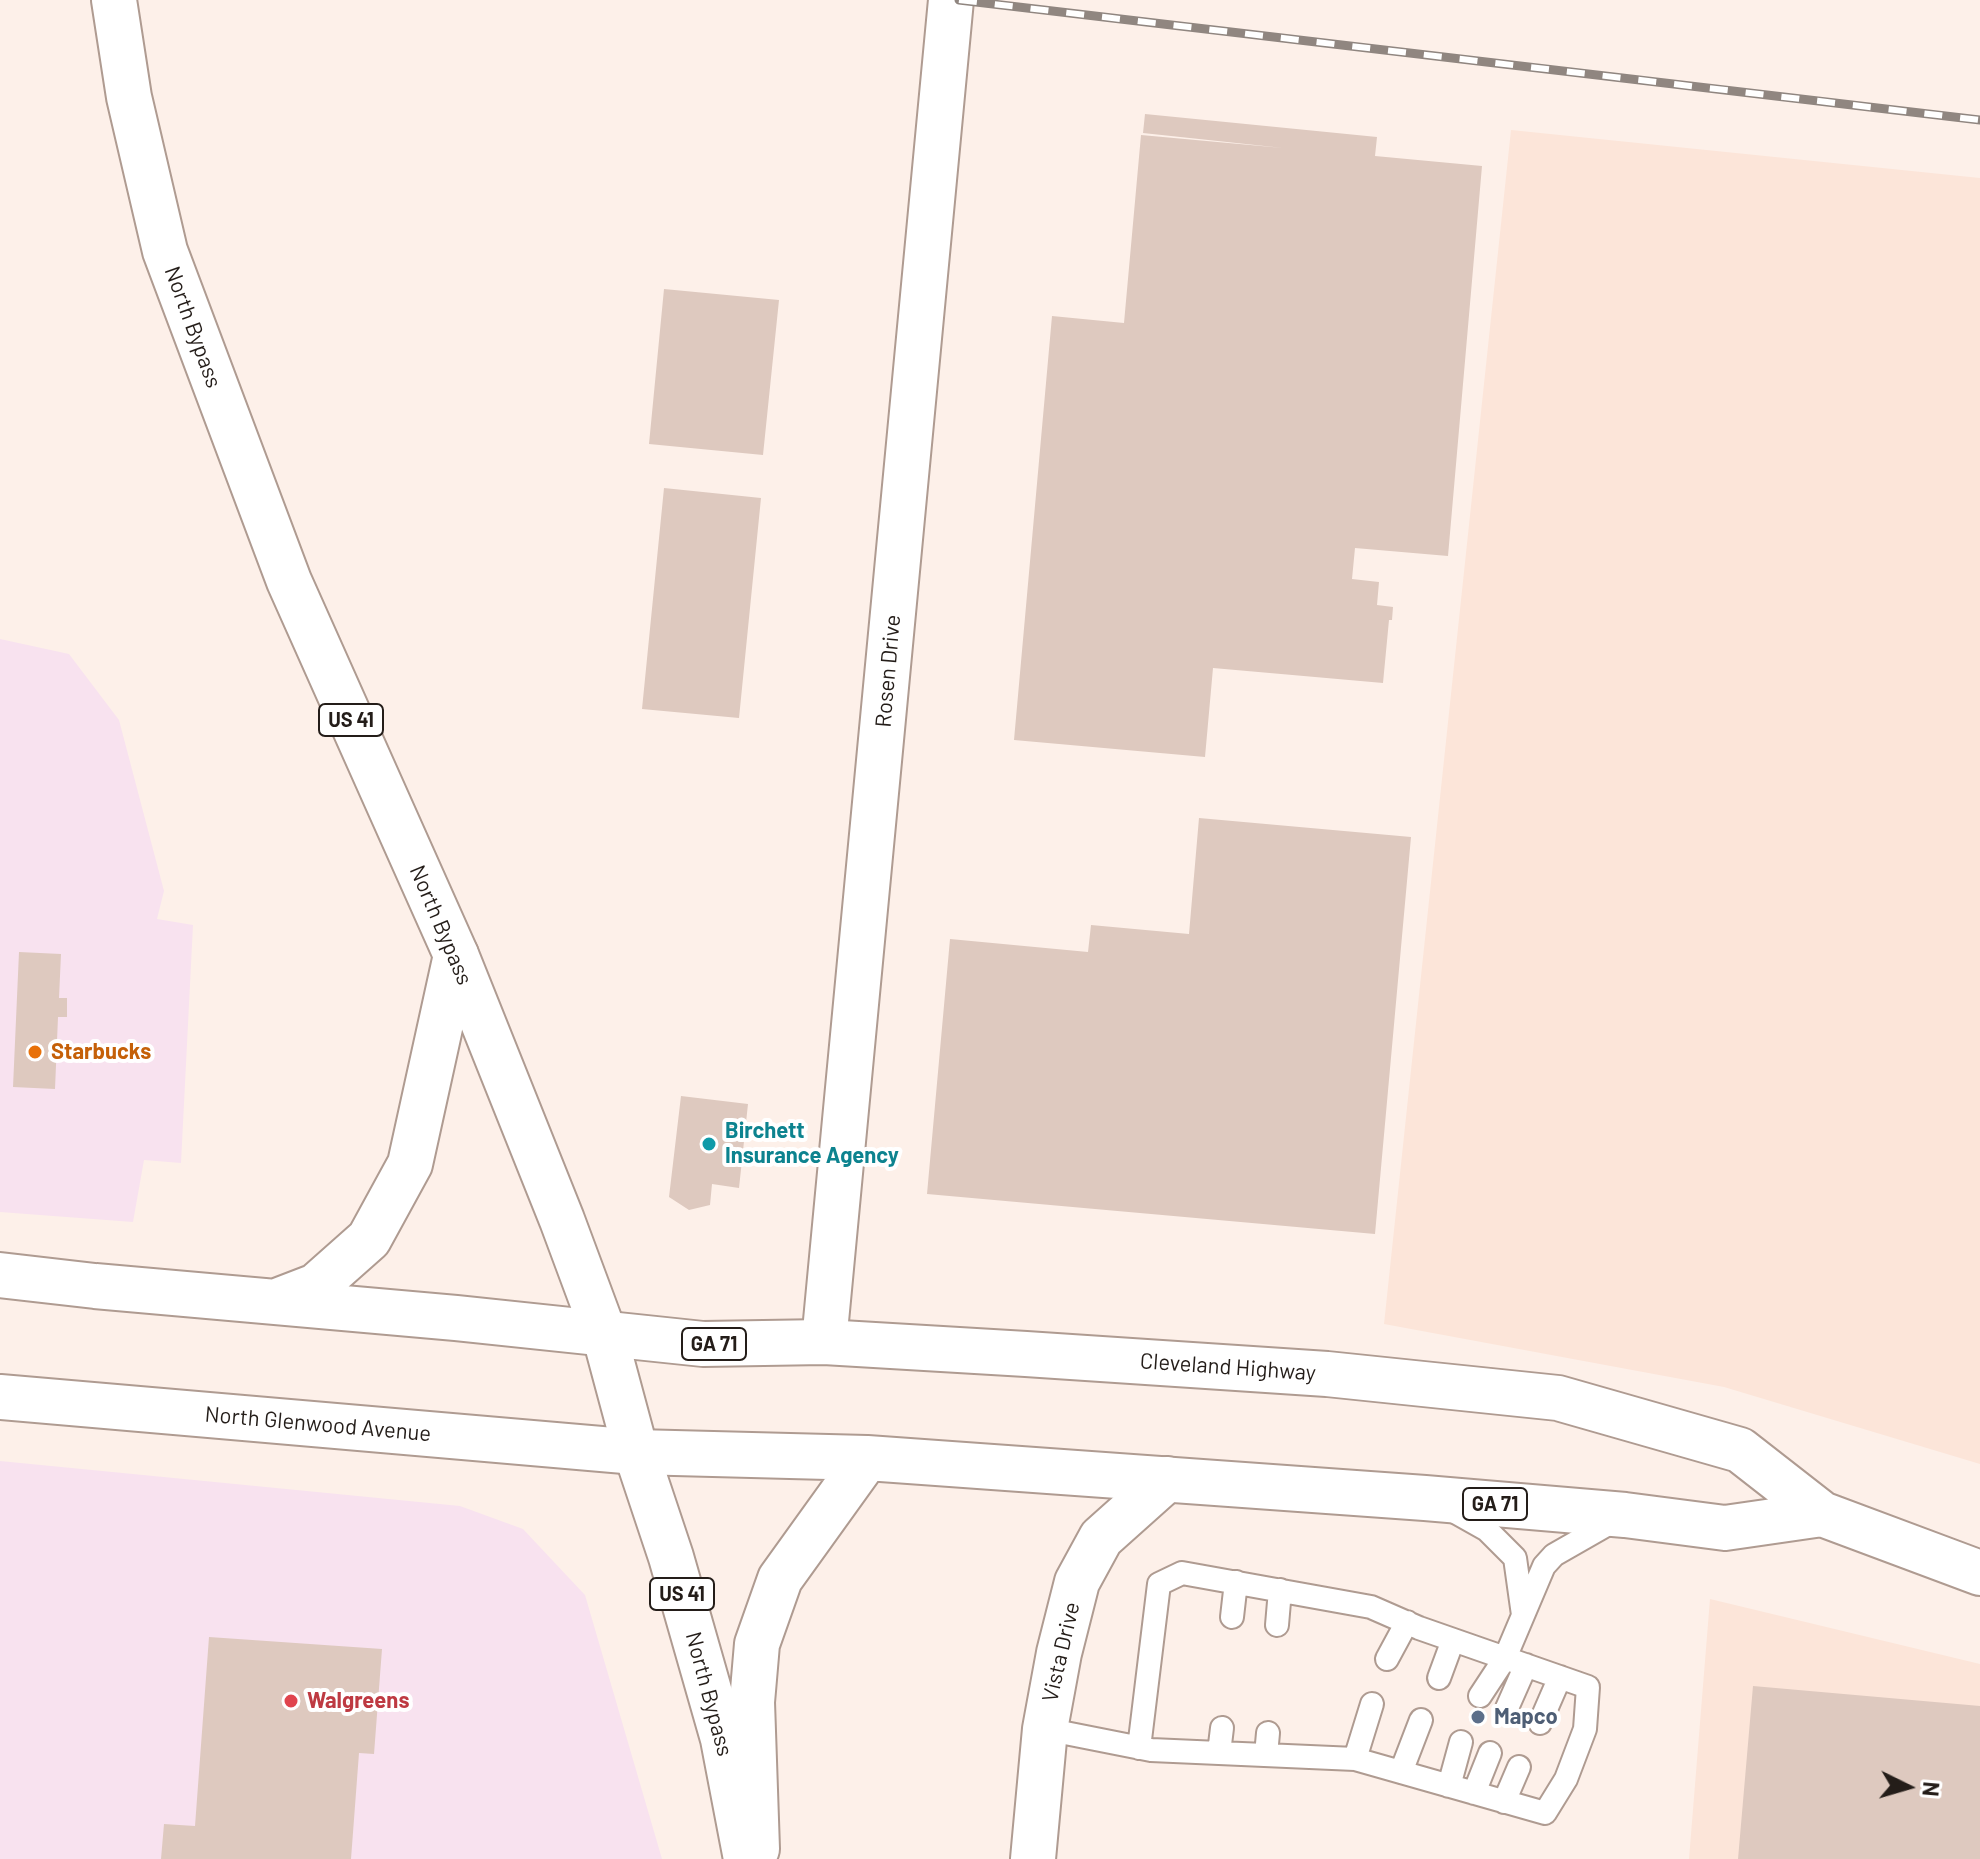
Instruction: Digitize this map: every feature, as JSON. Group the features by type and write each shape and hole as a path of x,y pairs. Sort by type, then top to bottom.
{"main road":[{"name":"North Bypass","path":"114,0 129,97 165,251 289,581 456,955 604,1333 636,1452 671,1557 723,1739 746,1859"},
{"name":"Rosen Drive","path":"824,1342 951,0"},
{"path":"277,1301 316,1286 369,1239 410,1164 456,955"},
{"path":"0,1275 604,1333"},
{"name":"Cleveland Highway","path":"604,1333 703,1344 824,1342 1327,1374 1558,1398 1740,1450 1822,1514 1980,1573"},
{"name":"North Glenwood Avenue","path":"0,1397 636,1452"},
{"name":"Cleveland Highway","path":"636,1452 867,1458 1425,1498 1625,1515 1725,1528 1822,1514"},
{"path":"757,1859 752,1702 757,1644 780,1579 867,1458"},
{"name":"Vista Drive","path":"1033,1859 1045,1729 1059,1653 1077,1582 1101,1538 1167,1479"}],"lane":[{"path":"1425,1498 1466,1516 1487,1530 1515,1558 1523,1618"},
{"path":"1507,1708 1523,1618 1544,1566 1554,1555 1625,1515"},
{"path":"1045,1729 1139,1748 1151,1750 1219,1753 1267,1744 1355,1759 1545,1813 1566,1779 1585,1729 1588,1687 1453,1640 1371,1607 1182,1573 1159,1584 1139,1748"},
{"path":"1232,1617 1236,1582"},
{"path":"1277,1625 1280,1590"},
{"path":"1387,1659 1407,1622"},
{"path":"1439,1678 1453,1640"},
{"path":"1480,1696 1516,1662"},
{"path":"1540,1723 1560,1677"},
{"path":"1355,1759 1372,1704"},
{"path":"1401,1772 1421,1720"},
{"path":"1219,1753 1222,1728"},
{"path":"1449,1786 1461,1742"},
{"path":"1474,1793 1490,1753"},
{"path":"1504,1802 1519,1767"}],"shaded area":[{"path":"1511,130 1980,178 1980,1464 1724,1387 1384,1324"},
{"path":"0,639 69,654 119,720 164,891 157,919 193,925 181,1163 144,1160 133,1222 0,1212"},
{"path":"0,1461 460,1506 523,1529 585,1595 662,1859 0,1859"},
{"path":"1710,1599 1980,1664 1980,1859 1689,1859"}],"building":[{"path":"1145,114 1377,137 1375,156 1482,166 1448,556 1355,548 1352,579 1379,582 1377,605 1393,607 1383,683 1213,668 1205,757 1014,740 1052,316 1124,323 1141,135 1283,148 1143,133"},
{"path":"664,289 779,300 763,455 649,444"},
{"path":"664,488 761,498 739,718 642,709"},
{"path":"1199,818 1411,837 1375,1234 927,1194 950,939 1088,952 1091,925 1189,934"},
{"name":"Starbucks","path":"19,952 61,954 59,998 67,998 67,1017 58,1017 55,1089 13,1087"},
{"name":"Birchett Insurance Agency","path":"681,1096 748,1104 739,1188 712,1184 710,1205 689,1210 669,1197"},
{"name":"Walgreens","path":"209,1637 382,1649 374,1754 359,1753 351,1859 161,1859 164,1824 195,1826"},
{"path":"1753,1686 1980,1706 1980,1859 1738,1859"}],"railway":[{"path":"959,0 1980,120"}],"place":[{"name":"Starbucks","path":"35,1052"},
{"name":"Birchett Insurance Agency","path":"709,1144"},
{"name":"Walgreens","path":"291,1701"},
{"name":"Mapco","path":"1478,1717"}]}
